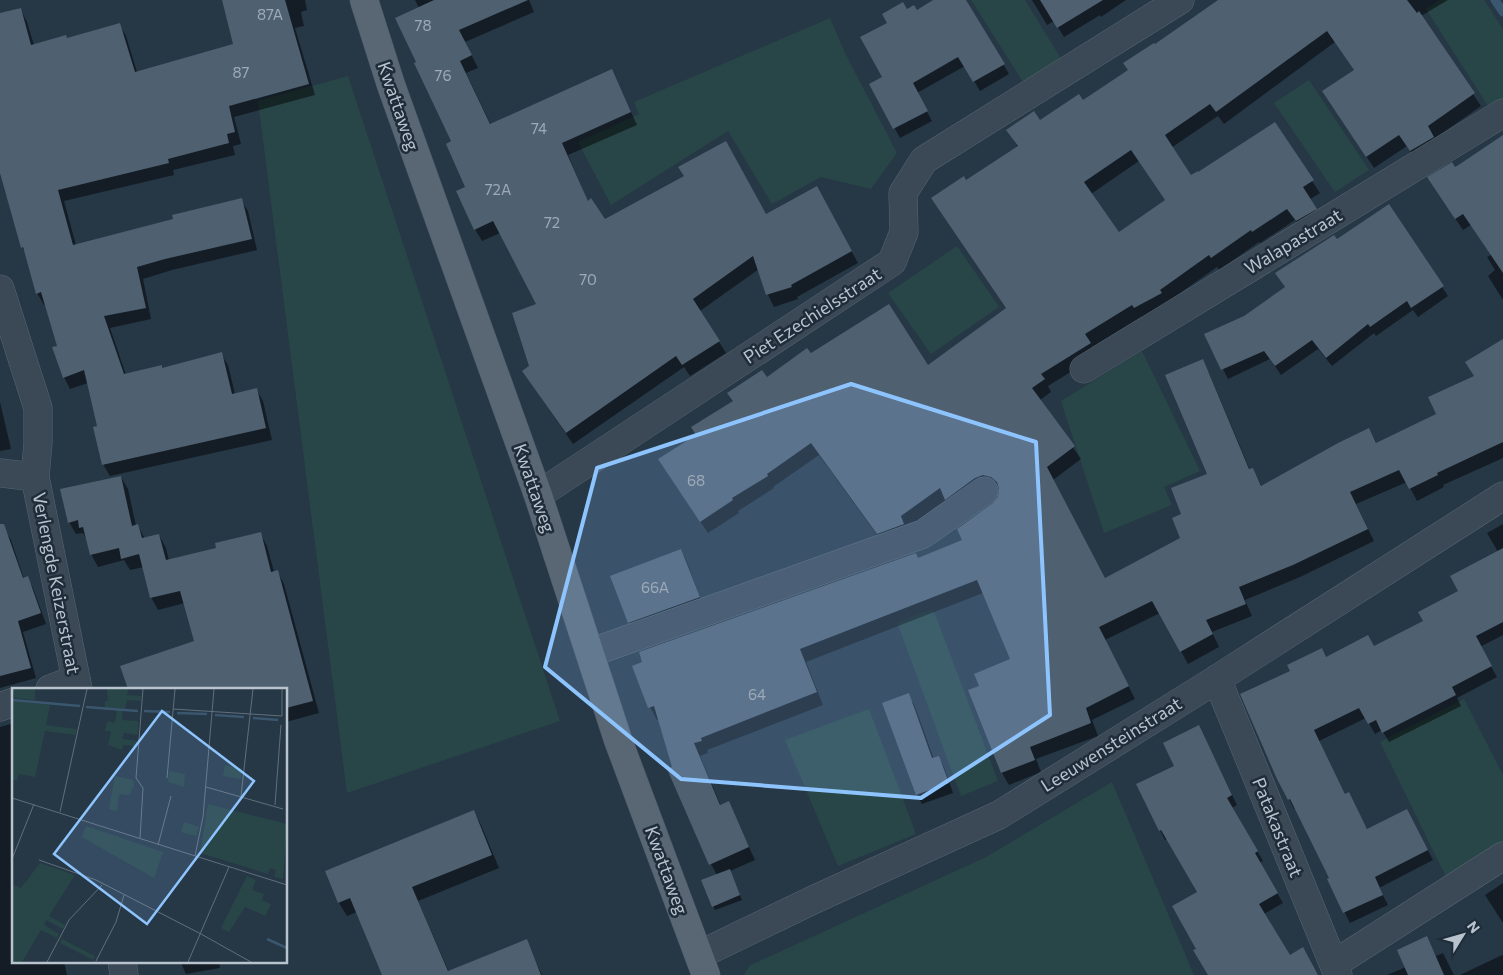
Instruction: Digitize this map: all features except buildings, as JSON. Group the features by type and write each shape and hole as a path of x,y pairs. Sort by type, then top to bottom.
{"main road":[{"name":"Kwattaweg","path":"364,0 391,85 538,495 618,740 702,965"}],"street":[{"name":"Piet Ezechielsstraat","path":"538,495 892,262 904,232 903,193 924,160 1180,0"},
{"name":"Walapastraat","path":"1084,369 1503,113"},
{"name":"Verlengde Keizerstraat","path":"0,289 38,408 38,443 35,477 77,684"},
{"path":"0,473 35,477"},
{"path":"590,653 923,534 984,491"},
{"name":"Leeuwensteinstraat","path":"702,965 813,900 999,815 1217,679 1503,496"},
{"name":"Patakastraat","path":"1217,679 1336,969"},
{"path":"55,688 77,684"},
{"path":"0,707 12,703"},
{"path":"1336,969 1503,856"},
{"path":"122,962 124,975"}],"highlighted area":[{"path":"851,384 1036,442 1050,715 921,798 681,779 545,667 597,468"}],"green space":[{"path":"971,0 1025,0 1062,60 1023,82"},
{"path":"1439,0 1484,0 1503,29 1503,101 1490,109 1426,9"},
{"path":"830,18 846,55 897,153 871,189 821,177 772,204 728,131 611,205 578,142 639,114 634,102"},
{"path":"348,76 560,721 347,793 258,101"},
{"path":"1309,80 1369,170 1335,192 1274,103"},
{"path":"957,246 999,307 931,354 888,293"},
{"path":"1142,351 1200,471 1164,487 1172,505 1104,533 1061,401"},
{"path":"933,609 998,781 961,796 897,622"},
{"path":"1464,699 1503,775 1503,845 1447,879 1380,742"},
{"path":"869,709 916,834 838,866 785,740"},
{"path":"1112,782 1194,975 744,975 749,966 986,857"}],"waterway":[{"path":"1495,0 1503,12"}]}
